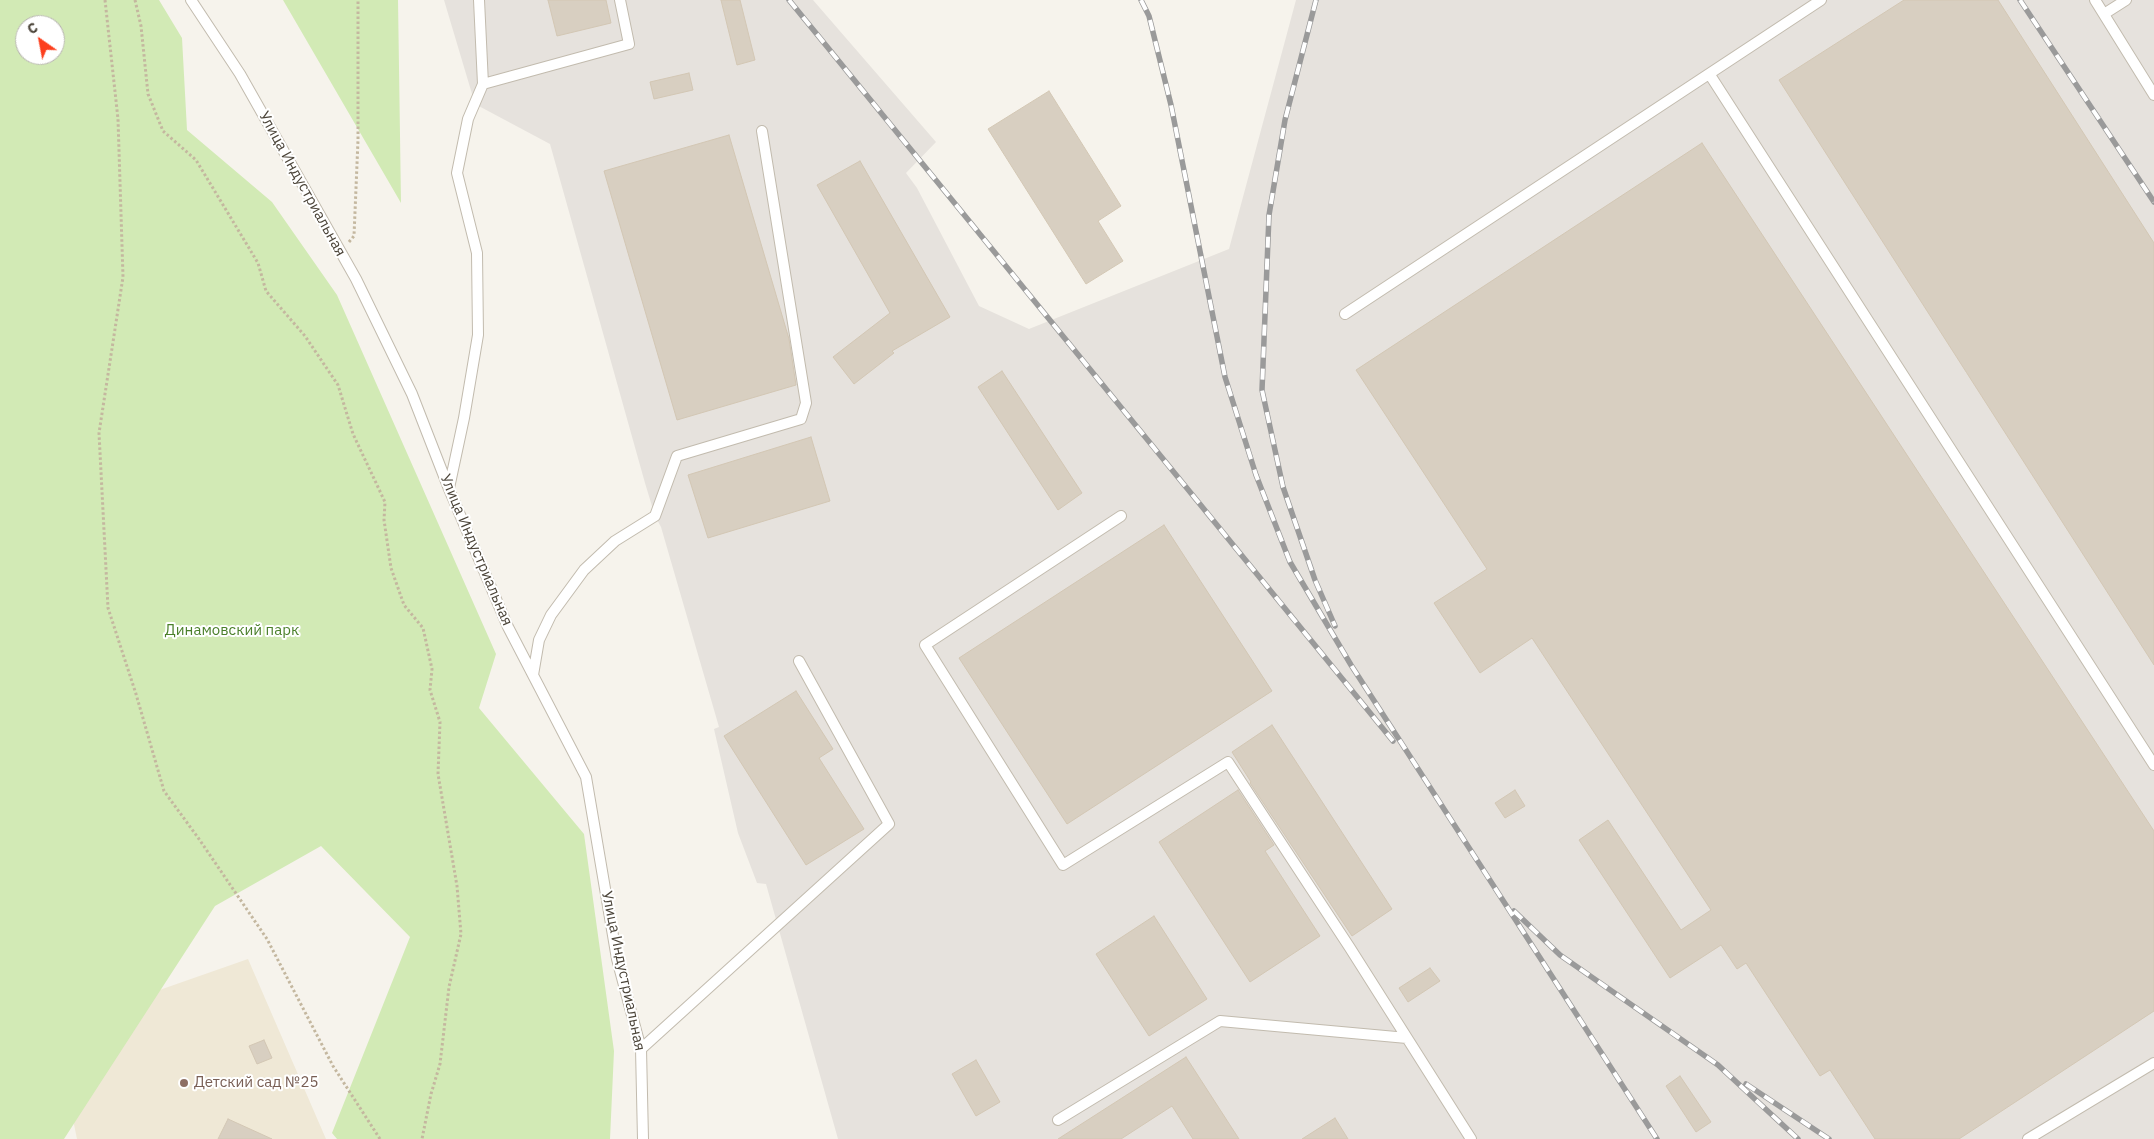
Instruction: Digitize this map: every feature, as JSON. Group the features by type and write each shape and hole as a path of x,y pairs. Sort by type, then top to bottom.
{"lane":[{"name":"Улица Индустриальная","path":"191,0 240,74 340,251 412,394 449,489 508,627 586,777 617,960 642,1049 643,1139"},
{"path":"449,489 464,418 478,335 477,253 457,173 468,119 483,84 479,0"},
{"path":"483,84 629,44 620,0"},
{"path":"1345,314 1822,0"},
{"path":"2095,0 2154,95"},
{"path":"2104,14 2126,0"},
{"path":"1710,75 2154,765"},
{"path":"533,675 539,640 552,615 590,564 615,541 655,516 677,456 801,419 806,403 762,131"},
{"path":"1122,516 925,645 1062,865 1228,762 1471,1139"},
{"path":"642,1049 889,824 799,661"},
{"path":"1058,1120 1220,1021 1407,1038"},
{"path":"2028,1139 2154,1063"}],"path":[{"path":"105,0 118,119 122,277 99,433 108,608 136,694 164,791 267,939 333,1066 380,1139"},
{"path":"135,0 141,26 148,94 163,131 196,160 258,263 266,291 306,336 338,385 353,434 384,502 384,520 390,568 404,605 423,628 432,669 430,690 440,722 438,774 457,886 461,934 449,987 440,1064 430,1094 422,1139"},
{"path":"340,251 354,236 358,140 358,0"}],"shaded area":[{"path":"444,0 813,0 936,142 906,173 917,188 979,306 1029,329 1229,249 1296,0 2154,0 2154,1139 838,1139 766,884 757,883 738,833 714,729 719,727 661,527 655,516 645,483 550,144 475,104"},
{"name":"Детский сад №25","path":"248,959 326,1139 77,1139 54,1027"}],"green space":[{"name":"Динамовский парк","path":"0,0 159,0 182,38 187,130 272,202 337,295 496,654 479,708 584,834 614,1051 610,1139 337,1139 332,1133 410,937 321,846 215,906 64,1139 0,1139"},
{"path":"283,0 398,0 401,203"}],"building":[{"path":"548,0 606,0 611,23 557,36"},
{"path":"721,0 740,0 755,60 737,65"},
{"path":"1904,0 1998,0 2154,243 2154,665 1779,80"},
{"path":"689,73 693,90 654,99 650,82"},
{"path":"1049,91 1121,206 1098,221 1123,261 1086,284 988,129"},
{"path":"729,135 789,339 796,385 677,420 604,171"},
{"path":"1702,143 2154,831 2154,1011 1959,1139 1875,1139 1830,1070 1820,1076 1746,963 1737,969 1721,945 1670,978 1579,840 1608,820 1681,930 1711,910 1532,638 1480,673 1434,603 1487,569 1356,370"},
{"path":"860,161 950,317 892,351 894,353 854,384 833,357 890,313 817,185"},
{"path":"1002,371 1082,493 1058,510 978,387"},
{"path":"811,437 830,501 708,538 688,475"},
{"path":"1164,525 1272,691 1067,824 959,658"},
{"path":"796,691 833,749 819,758 864,829 806,865 724,736"},
{"path":"1272,725 1392,909 1352,936 1250,783 1232,752"},
{"path":"1238,790 1274,845 1265,851 1320,936 1250,982 1159,842"},
{"path":"1515,790 1525,806 1505,818 1495,803"},
{"path":"1154,916 1207,999 1149,1036 1096,954"},
{"path":"1430,968 1440,981 1408,1002 1399,988"},
{"path":"264,1040 272,1058 257,1064 249,1046"},
{"path":"1186,1057 1239,1139 1193,1139 1172,1106 1121,1139 1058,1139"},
{"path":"976,1060 1000,1102 976,1116 952,1074"},
{"path":"1680,1076 1711,1122 1696,1132 1666,1086"},
{"path":"1335,1118 1348,1139 1302,1139"},
{"path":"228,1119 272,1139 218,1139"}],"railway":[{"path":"789,0 1393,741"},
{"path":"1141,0 1149,16 1171,105 1225,377 1256,475 1290,562 1351,665 1657,1139"},
{"path":"1316,0 1285,120 1269,215 1262,390 1283,487 1315,580 1335,626"},
{"path":"2020,0 2154,202"},
{"path":"1514,911 1560,955 1718,1065 1798,1139"},
{"path":"1746,1084 1829,1139"}],"place":[{"name":"Детский сад №25","path":"184,1083"}]}
